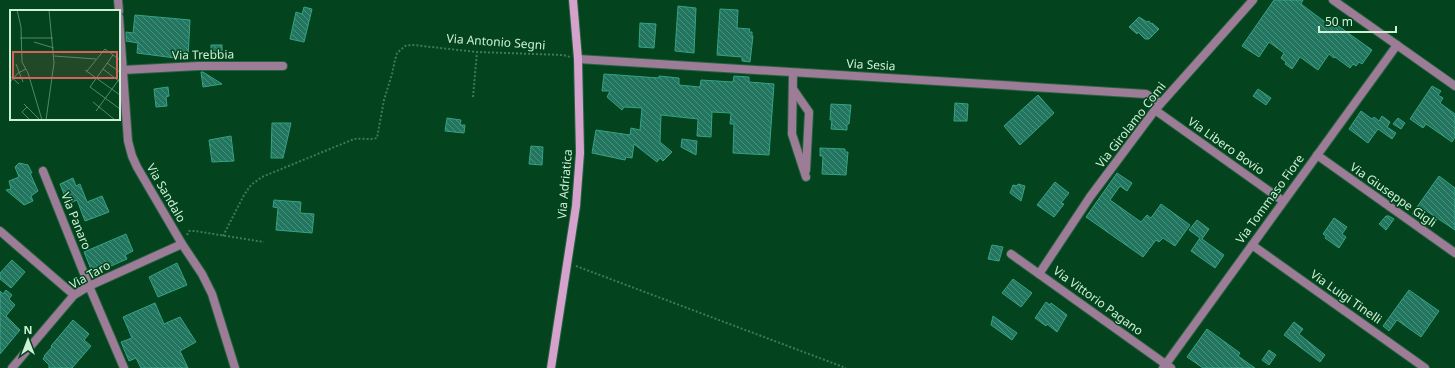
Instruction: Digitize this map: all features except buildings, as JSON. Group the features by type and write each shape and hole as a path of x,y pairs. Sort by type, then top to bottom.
{"street":[{"path":"118,0 119,10"},
{"name":"Via Adriatica","path":"552,368 576,206 580,153 578,60 573,0"},
{"name":"Via Girolamo Comi","path":"1039,274 1090,197 1155,110 1253,0"},
{"path":"1333,0 1455,86"},
{"name":"Via Sandalo","path":"120,30 128,141 132,156 182,244 202,274 212,294 235,368"},
{"name":"Via Tommaso Fiore","path":"1166,367 1252,245 1397,45"},
{"name":"Via Sesia","path":"578,60 1146,94 1161,103"},
{"name":"Via Trebbia","path":"123,70 198,66 283,66"},
{"path":"793,73 792,134 806,177 808,112 793,88"},
{"name":"Via Libero Bovio","path":"1155,110 1284,201"},
{"name":"Via Giuseppe Gigli","path":"1317,155 1455,254"},
{"name":"Via Panaro","path":"43,170 89,286 124,368"},
{"path":"0,231 74,295"},
{"name":"Via Taro","path":"12,368 74,295 89,286 182,244"},
{"name":"Via Luigi Tinelli","path":"1252,245 1425,368"},
{"name":"Via Vittorio Pagano","path":"1011,254 1166,367"}],"path":[{"name":"Via Antonio Segni","path":"223,236 244,195 251,185 262,177 354,139 377,138 384,100 397,53 402,48 413,45 477,52 563,55 578,60"},
{"path":"473,97 477,52"},
{"path":"182,244 189,231 264,242"},
{"path":"567,263 846,368"}]}
